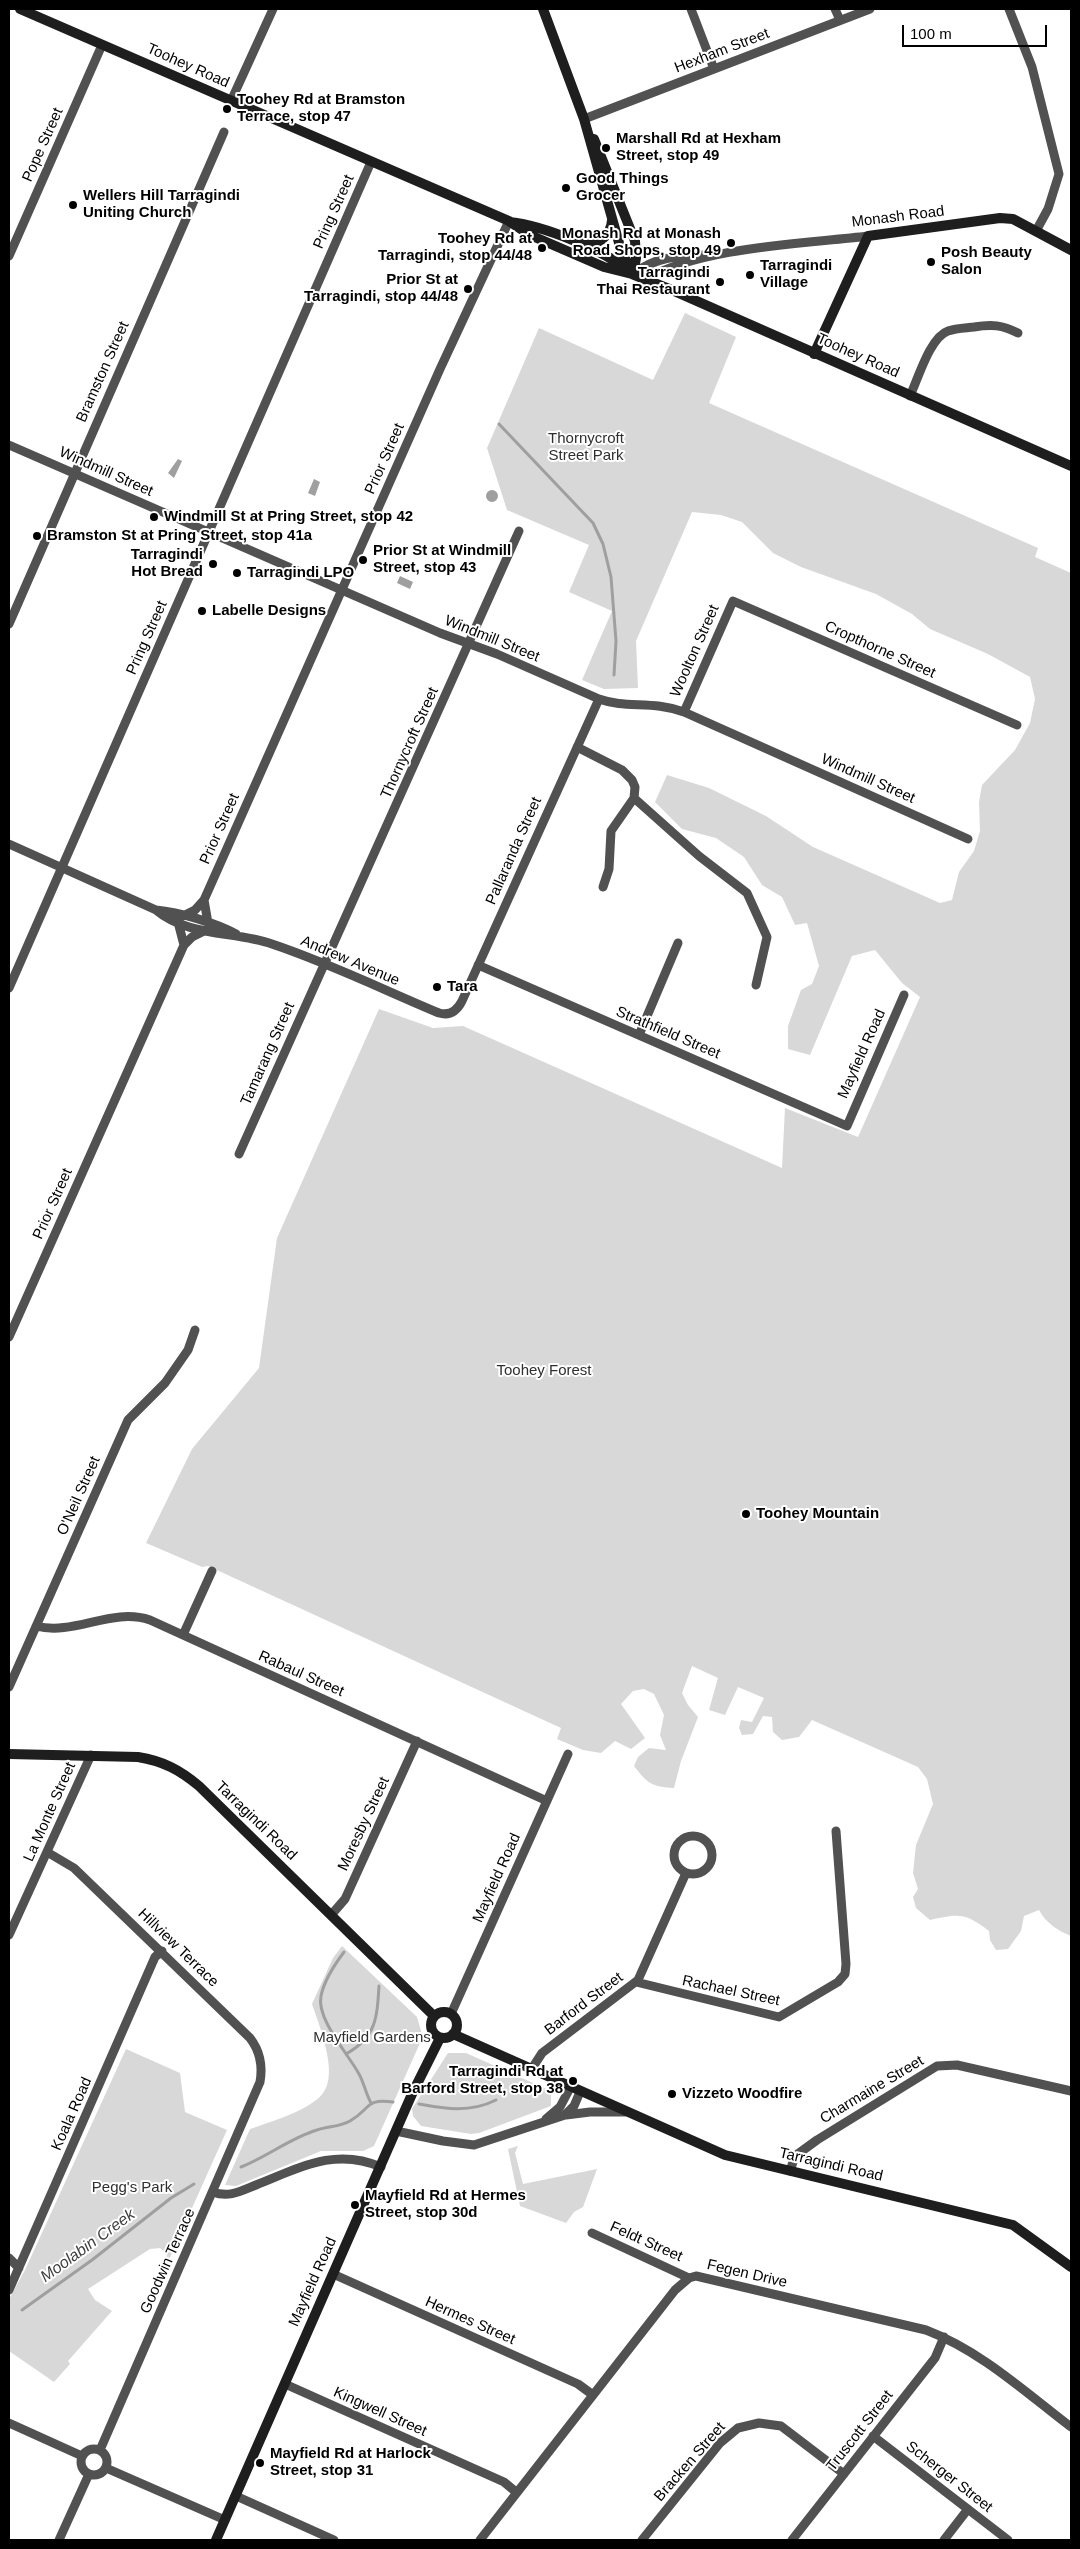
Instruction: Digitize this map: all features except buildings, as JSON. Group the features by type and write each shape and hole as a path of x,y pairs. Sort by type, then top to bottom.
{"street":[{"name":"Toohey Road","path":"20,9 509,221 530,235 604,267 633,274 1071,466"},
{"path":"231,101 273,9"},
{"path":"543,9 584,119 622,254 633,274"},
{"path":"690,9 714,69"},
{"path":"836,9 840,20"},
{"name":"Hexham Street","path":"584,119 870,9"},
{"path":"1009,9 1032,67 1059,174 1048,209 1036,231"},
{"name":"Pope Street","path":"9,256 102,45"},
{"path":"584,119 605,164 636,241 636,258 633,274"},
{"name":"Bramston Street","path":"9,624 224,132"},
{"name":"Pring Street","path":"9,988 371,162"},
{"path":"577,244 589,245 603,239 610,230 612,215"},
{"name":"Monash Road","path":"633,274 653,262 692,259 1000,218 1012,219 1071,250"},
{"name":"Toohey Road","path":"509,221 534,226 613,259 633,274"},
{"name":"Prior Street","path":"180,919 195,910 204,900 440,369 509,221"},
{"path":"814,354 868,236"},
{"path":"646,280 664,269 692,259"},
{"path":"910,396 932,346 942,334 955,329 994,324 1004,325 1018,333"},
{"name":"Windmill Street","path":"9,444 208,532 343,588 599,699 612,704 661,705 684,712 968,839"},
{"name":"Thornycroft Street","path":"324,965 520,531"},
{"name":"Woolton Street","path":"684,712 733,601"},
{"name":"Cropthorne Street","path":"733,601 1017,725"},
{"name":"Pallaranda Street","path":"453,1013 462,1001 599,699"},
{"path":"578,747 629,775 635,788 634,798 611,831 609,869 603,887"},
{"path":"634,798 699,856 747,894 767,937 756,984"},
{"name":"Andrew Avenue","path":"9,844 156,910 164,917 180,919 226,935 236,934 274,944 439,1013 453,1013"},
{"path":"184,945 206,927 204,900"},
{"path":"180,919 184,945"},
{"path":"639,1036 678,943"},
{"name":"Prior Street","path":"9,1337 184,945"},
{"name":"Tamarang Street","path":"239,1154 324,965"},
{"name":"Strathfield Street","path":"478,966 847,1126"},
{"name":"Mayfield Road","path":"847,1126 904,995"},
{"name":"O'Neil Street","path":"9,1688 128,1420 165,1382 188,1350 195,1330"},
{"path":"183,1635 212,1571"},
{"name":"Rabaul Street","path":"36,1626 62,1629 127,1615 150,1620 548,1801"},
{"name":"Moresby Street","path":"332,1914 345,1899 417,1741"},
{"name":"Tarragindi Road","path":"9,1754 91,1755 152,1759 176,1768 199,1786 332,1914 434,2016"},
{"name":"Mayfield Road","path":"451,2014 568,1754"},
{"name":"La Monte Street","path":"9,1935 91,1755"},
{"name":"Rachael Street","path":"636,1982 777,2017 785,2015 838,1982 844,1977 846,1969 836,1832"},
{"path":"699,1836 710,1846 711,1862 701,1873 686,1872 676,1864 676,1848 686,1837 699,1836"},
{"name":"Hillview Terrace","path":"47,1852 74,1868 162,1951 256,2045 261,2063 260,2082"},
{"name":"Barford Street","path":"531,2070 537,2057 636,1982 686,1872"},
{"name":"Koala Road","path":"9,2290 155,1958 162,1951"},
{"path":"442,2012 451,2014 457,2024 453,2034 447,2038 440,2038 431,2028 434,2016 442,2012"},
{"name":"Tarragindi Road","path":"453,2034 720,2154 1007,2222 1027,2233 1071,2267"},
{"name":"Mayfield Road","path":"216,2540 396,2131 440,2038"},
{"name":"Charmaine Street","path":"790,2171 795,2156 817,2140 937,2066 957,2065 1071,2091"},
{"name":"Goodwin Terrace","path":"100,2450 260,2082"},
{"path":"543,2121 560,2107 570,2088"},
{"path":"565,2115 572,2109 580,2092"},
{"path":"396,2131 443,2141 474,2145 565,2115 590,2112 625,2112"},
{"path":"213,2192 229,2195 328,2160 361,2159 381,2167"},
{"name":"Feldt Street","path":"592,2233 688,2278"},
{"path":"9,2258 19,2268"},
{"name":"Hermes Street","path":"333,2274 578,2384 593,2395"},
{"name":"Fegen Drive","path":"480,2540 675,2290 688,2278 703,2277 926,2330 944,2337 979,2356 1071,2427"},
{"name":"Truscott Street","path":"792,2540 935,2358 944,2337"},
{"name":"Kingwell Street","path":"285,2384 504,2482 516,2492"},
{"path":"9,2423 82,2456"},
{"name":"Bracken Street","path":"642,2540 720,2443 738,2428 759,2423 781,2426 844,2474"},
{"name":"Scherger Street","path":"873,2436 1008,2540"},
{"path":"92,2449 100,2450 107,2460 106,2468 96,2475 88,2474 81,2465 82,2456 92,2449"},
{"path":"106,2468 225,2520"},
{"path":"59,2540 88,2474"},
{"path":"236,2496 334,2540"},
{"path":"944,2540 968,2509"}],"green space":[{"name":"Toohey Forest","path":"685,313 736,337 709,403 1038,548 1035,557 1071,573 1071,1936 1053,1926 1039,1910 1024,1916 1021,1931 1008,1949 996,1950 990,1940 989,1931 973,1920 955,1916 930,1920 916,1908 913,1897 918,1889 913,1873 916,1845 933,1804 927,1779 918,1767 812,1720 799,1737 782,1740 773,1732 772,1717 763,1716 753,1734 742,1735 739,1728 741,1720 752,1722 764,1698 738,1687 725,1715 709,1710 718,1678 692,1666 682,1693 688,1705 698,1717 681,1761 674,1788 660,1787 647,1780 634,1766 638,1757 649,1748 666,1750 660,1735 664,1715 654,1694 644,1689 633,1691 621,1704 645,1738 631,1749 615,1741 601,1753 583,1750 557,1739 561,1728 208,1566 202,1567 146,1543 192,1449 259,1368 277,1238 379,1009 433,1028 463,1026 782,1168 785,1108 858,1137 920,997 902,983 875,950 852,956 810,1055 788,1049 788,1026 801,990 812,984 819,966 807,923 795,925 782,897 762,885 744,857 716,838 682,829 655,802 667,775 709,788 766,816 813,847 940,903 952,900 959,872 974,851 980,831 979,802 982,785 1015,750 1030,723 1035,699 1030,677 988,654 930,629 912,614 876,594 801,567 773,553 742,522 721,515 692,512 636,641 638,688 604,689 582,680 612,611 569,592 589,545 507,510 487,448 539,328 653,380"},
{"name":"Mayfield Gardens","path":"342,1946 417,2017 422,2034 420,2043 374,2146 363,2151 321,2151 236,2186 225,2185 250,2129 290,2115 309,2105 323,2093 329,2074 328,2062 323,2036 312,2004 333,1958"},
{"name":"Pegg's Park","path":"126,2049 180,2073 185,2112 227,2130 167,2264 167,2254 160,2248 150,2249 88,2289 95,2300 112,2311 68,2361 70,2364 54,2382 9,2351 9,2299 25,2270"},
{"path":"448,2053 466,2053 551,2091 551,2106 479,2133 471,2134 421,2126 413,2116 412,2109"},
{"path":"518,2146 515,2153 523,2184 597,2169 583,2207 574,2212 566,2223 520,2206 508,2149"}],"shaded area":[{"path":"178,459 182,461 174,478 168,473"},
{"path":"314,479 320,482 315,496 308,493"},
{"path":"492,490 498,496 492,502 486,496"},
{"path":"400,576 413,582 410,589 397,583"}],"waterway":[{"path":"499,424 593,523 603,544 611,577 616,641 614,675"},
{"path":"344,1952 325,1984 321,1996 321,2005 328,2026 359,2074 371,2103"},
{"path":"346,2054 364,2041 373,2026 376,2018 379,1986"},
{"name":"Moolabin Creek","path":"419,2104 458,2109 477,2107 496,2100"},
{"name":"Moolabin Creek","path":"241,2167 307,2133 346,2123 357,2117 373,2103 393,2102"},
{"name":"Moolabin Creek","path":"22,2310 92,2260 171,2198 194,2184"}],"place":[{"name":"Toohey Rd at Bramston Terrace, stop 47","path":"227,109"},
{"name":"Marshall Rd at Hexham Street, stop 49","path":"606,148"},
{"name":"Good Things Grocer","path":"566,188"},
{"name":"Wellers Hill Tarragindi Uniting Church","path":"73,205"},
{"name":"Monash Rd at Monash Road Shops, stop 49","path":"731,243"},
{"name":"Toohey Rd at Tarragindi, stop 44/48","path":"542,248"},
{"name":"Posh Beauty Salon","path":"931,262"},
{"name":"Tarragindi Village","path":"750,275"},
{"name":"Tarragindi Thai Restaurant","path":"720,282"},
{"name":"Prior St at Tarragindi, stop 44/48","path":"468,289"},
{"name":"Windmill St at Pring Street, stop 42","path":"154,517"},
{"name":"Bramston St at Pring Street, stop 41a","path":"37,536"},
{"name":"Prior St at Windmill Street, stop 43","path":"363,560"},
{"name":"Tarragindi Hot Bread","path":"213,564"},
{"name":"Tarragindi LPO","path":"237,573"},
{"name":"Labelle Designs","path":"202,611"},
{"name":"Tara","path":"437,987"},
{"name":"Toohey Mountain","path":"746,1514"},
{"name":"Tarragindi Rd at Barford Street, stop 38","path":"573,2081"},
{"name":"Vizzeto Woodfire","path":"672,2094"},
{"name":"Mayfield Rd at Hermes Street, stop 30d","path":"355,2205"},
{"name":"Mayfield Rd at Harlock Street, stop 31","path":"260,2463"}],"park label":[{"name":"Thornycroft Street Park","path":"586,448"}]}
